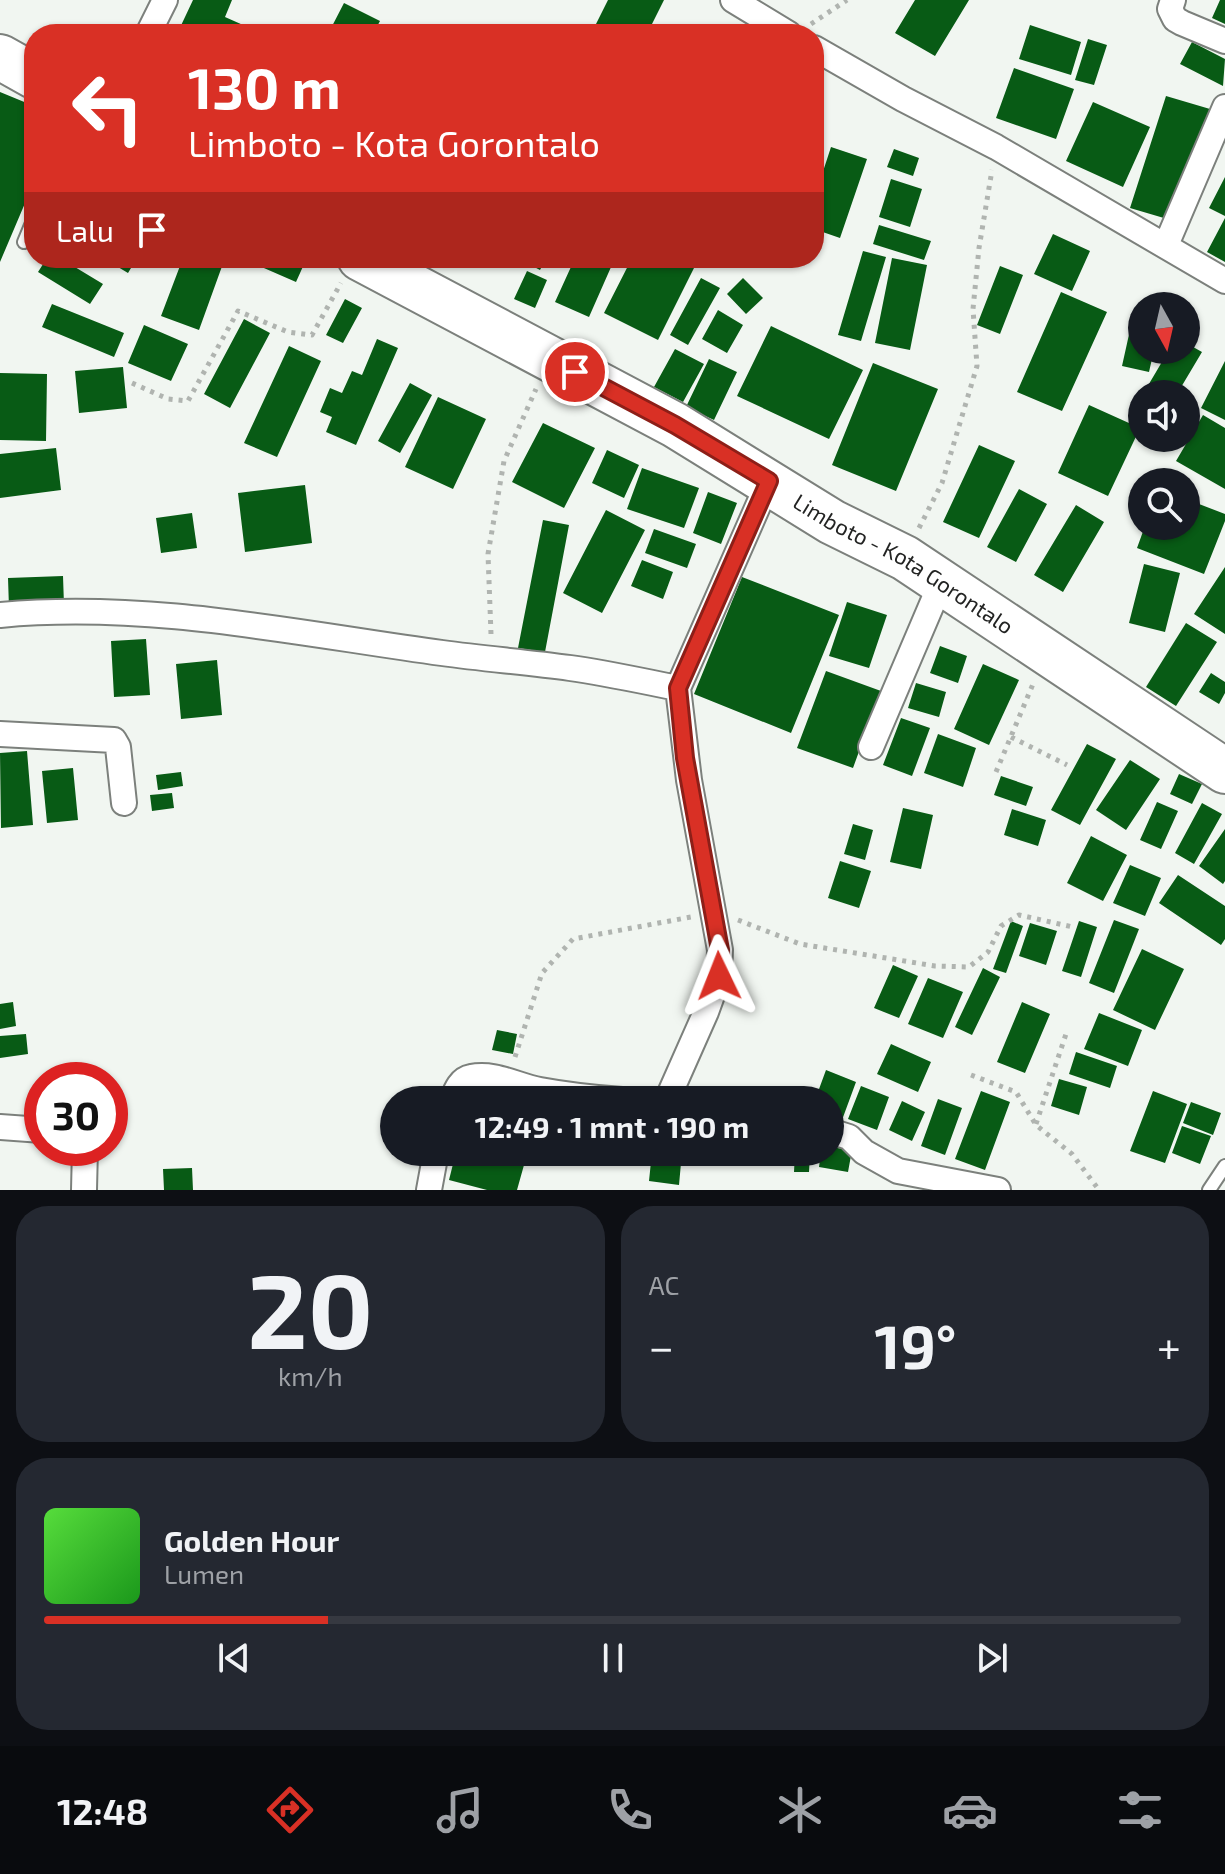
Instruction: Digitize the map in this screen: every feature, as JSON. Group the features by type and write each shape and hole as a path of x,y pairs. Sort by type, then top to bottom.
{"highway":[{"path":"0,57 24,70"},
{"name":"Limboto - Kota Gorontalo","path":"362,268 550,359 675,425 832,522 905,558 1225,771"}],"street":[{"path":"153,24 165,0"},
{"path":"733,0 780,24"},
{"path":"1173,0 1170,9 1175,19 1225,41"},
{"path":"824,49 903,99 996,147 1225,281"},
{"path":"1166,245 1225,107"},
{"path":"673,1086 719,976 720,950 686,766 678,688 769,481"},
{"path":"871,747 941,583"},
{"path":"0,615 83,611 203,619 570,668 678,688"},
{"path":"0,734 114,740 118,747 124,803"},
{"path":"458,1086 468,1077 512,1080 528,1086"},
{"path":"0,1127 24,1129"},
{"path":"844,1135 864,1152 898,1171 998,1190"},
{"path":"84,1190 85,1166"},
{"path":"429,1190 433,1166"}],"lane":[{"path":"1209,1190 1225,1166"}],"path":[{"path":"818,24 847,0"},
{"path":"905,558 942,483 977,366 973,309 979,248 996,147"},
{"path":"132,383 168,399 188,401 238,311 288,332 312,335 352,268"},
{"path":"491,639 488,554 504,461 550,359"},
{"path":"996,772 1046,653"},
{"path":"1011,737 1067,765"},
{"path":"512,1080 517,1046 542,973 573,939 654,926 713,911 800,944 935,966 969,967 988,952 1001,926 1019,915 1073,927"},
{"path":"1036,1125 1067,1031"},
{"path":"971,1075 1016,1092 1036,1125 1072,1154 1099,1190"}],"building":[{"path":"193,0 232,0 225,17 241,24 182,24"},
{"path":"608,0 664,0 652,24 596,24"},
{"path":"915,0 969,0 935,56 895,33"},
{"path":"1220,0 1225,0 1225,24 1212,18"},
{"path":"344,3 380,21 378,24 333,24"},
{"path":"1030,25 1081,42 1071,75 1019,59"},
{"path":"1088,39 1107,45 1094,85 1075,80"},
{"path":"1192,42 1225,59 1223,86 1180,64"},
{"path":"1014,68 1074,89 1056,139 996,118"},
{"path":"0,92 24,102 24,206 0,262"},
{"path":"1166,96 1210,109 1174,221 1130,208"},
{"path":"1093,102 1150,127 1123,187 1066,161"},
{"path":"831,147 867,159 840,238 824,232 824,168"},
{"path":"894,149 919,158 913,176 887,167"},
{"path":"1225,177 1225,216 1209,208"},
{"path":"891,179 922,189 910,227 879,217"},
{"path":"1225,218 1225,262 1207,252"},
{"path":"879,225 931,241 924,260 873,244"},
{"path":"1053,234 1090,251 1072,291 1034,274"},
{"path":"863,251 886,257 861,341 838,335"},
{"path":"892,258 927,265 910,350 875,343"},
{"path":"1000,266 1023,275 1000,334 977,325"},
{"path":"41,268 77,268 103,284 90,304 38,272"},
{"path":"179,268 221,268 199,330 161,316"},
{"path":"264,268 302,268 296,282"},
{"path":"570,268 611,268 589,317 555,302"},
{"path":"627,268 694,268 658,340 604,313"},
{"path":"527,271 547,280 535,308 514,299"},
{"path":"701,278 720,288 688,345 670,335"},
{"path":"743,278 763,298 746,314 727,294"},
{"path":"1061,292 1107,312 1062,411 1017,392"},
{"path":"345,299 362,308 343,343 326,335"},
{"path":"52,304 124,333 114,357 42,327"},
{"path":"718,310 743,325 727,353 702,339"},
{"path":"244,319 270,333 230,408 204,394"},
{"path":"144,325 188,344 171,381 128,363"},
{"path":"771,326 863,370 829,439 737,396"},
{"path":"377,339 398,348 356,445 326,432 332,417 320,412 330,388 342,393 352,371 362,375"},
{"path":"1128,339 1128,364 1151,364 1149,372 1122,366"},
{"path":"289,346 321,361 277,457 244,443"},
{"path":"675,349 704,364 683,402 654,387"},
{"path":"709,359 737,372 714,420 686,407"},
{"path":"1225,361 1225,420 1201,408"},
{"path":"873,363 938,389 896,491 832,465"},
{"path":"1161,364 1195,364 1185,380 1151,380"},
{"path":"123,367 127,408 79,413 75,371"},
{"path":"0,373 47,374 46,441 0,440"},
{"path":"410,383 432,395 400,453 378,441"},
{"path":"438,397 486,419 453,489 405,467"},
{"path":"1089,405 1128,423 1129,452 1108,496 1058,473"},
{"path":"1203,415 1225,428 1225,489 1200,475 1200,468 1188,468 1176,461 1181,452 1200,452 1200,420"},
{"path":"543,423 595,448 564,508 512,482"},
{"path":"979,445 1015,461 979,538 943,522"},
{"path":"56,448 61,490 0,498 0,454"},
{"path":"607,450 639,465 624,498 592,483"},
{"path":"642,468 699,488 684,528 627,509"},
{"path":"305,485 312,543 245,552 238,493"},
{"path":"1019,489 1047,504 1016,562 987,547"},
{"path":"708,492 737,503 721,544 693,533"},
{"path":"1200,504 1225,514 1204,574 1137,548 1140,540 1200,540"},
{"path":"1076,505 1104,522 1063,592 1034,575"},
{"path":"606,510 645,530 602,613 563,593"},
{"path":"192,513 197,548 161,553 156,518"},
{"path":"543,520 569,525 545,652 518,648"},
{"path":"654,529 696,544 687,568 645,553"},
{"path":"642,560 673,572 663,599 631,586"},
{"path":"1144,564 1180,573 1165,632 1129,623"},
{"path":"1225,567 1225,634 1194,614"},
{"path":"63,576 64,605 9,608 8,578"},
{"path":"742,577 839,615 791,733 694,694"},
{"path":"847,602 887,615 869,668 829,656"},
{"path":"1186,623 1217,642 1176,706 1146,687"},
{"path":"146,639 150,695 114,697 111,641"},
{"path":"940,646 967,656 958,683 930,673"},
{"path":"217,660 222,715 181,719 176,664"},
{"path":"983,664 1019,680 989,745 954,729"},
{"path":"826,671 881,691 853,768 797,748"},
{"path":"1211,673 1225,682 1225,693 1219,704 1199,692"},
{"path":"916,683 946,692 939,717 908,708"},
{"path":"901,718 930,728 912,776 883,765"},
{"path":"938,734 976,748 963,787 924,773"},
{"path":"1087,744 1116,759 1080,825 1051,810"},
{"path":"27,751 33,825 1,828 0,753"},
{"path":"1130,760 1160,779 1126,830 1096,810"},
{"path":"73,768 78,820 47,823 42,771"},
{"path":"181,772 183,786 158,790 156,775"},
{"path":"1179,774 1202,784 1192,804 1170,794"},
{"path":"1001,776 1033,787 1026,806 994,795"},
{"path":"172,793 174,808 152,811 150,795"},
{"path":"1157,802 1178,811 1161,849 1140,840"},
{"path":"1202,803 1222,814 1194,864 1175,853"},
{"path":"903,808 933,815 921,869 890,862"},
{"path":"1012,809 1046,820 1038,846 1004,835"},
{"path":"853,824 873,830 865,860 844,854"},
{"path":"1225,829 1225,881 1223,884 1199,866"},
{"path":"1091,836 1127,855 1103,901 1067,883"},
{"path":"840,861 871,871 859,908 828,898"},
{"path":"1130,865 1161,878 1145,916 1113,903"},
{"path":"1178,875 1225,906 1225,939 1221,945 1159,903"},
{"path":"1114,920 1139,929 1114,993 1089,983"},
{"path":"1011,921 1023,926 1006,973 993,969"},
{"path":"1079,921 1097,927 1081,977 1062,971"},
{"path":"1030,923 1057,931 1046,965 1019,956"},
{"path":"1142,949 1184,969 1155,1030 1113,1010"},
{"path":"893,965 918,976 899,1018 874,1008"},
{"path":"983,968 1000,977 972,1035 955,1027"},
{"path":"928,978 963,992 943,1038 908,1024"},
{"path":"13,1002 16,1026 0,1029 0,1004"},
{"path":"1022,1002 1050,1014 1025,1073 997,1062"},
{"path":"1099,1013 1142,1030 1128,1066 1084,1049"},
{"path":"497,1030 517,1034 513,1054 492,1050"},
{"path":"26,1034 28,1054 0,1058 0,1036"},
{"path":"891,1044 931,1062 918,1092 877,1074"},
{"path":"1076,1052 1117,1066 1110,1088 1069,1074"},
{"path":"826,1070 856,1082 844,1115 844,1086 820,1086"},
{"path":"1059,1079 1087,1087 1079,1115 1051,1106"},
{"path":"861,1086 889,1097 877,1130 848,1119"},
{"path":"981,1091 1010,1102 985,1170 955,1159"},
{"path":"1153,1091 1187,1104 1165,1163 1130,1151"},
{"path":"938,1099 962,1108 945,1155 921,1146"},
{"path":"902,1101 925,1112 912,1141 889,1130"},
{"path":"1191,1102 1221,1113 1213,1135 1183,1123"},
{"path":"1182,1126 1211,1136 1200,1164 1172,1153"},
{"path":"844,1149 852,1150 848,1172 819,1167 844,1166"},
{"path":"452,1166 524,1166 517,1190 487,1190 449,1180"},
{"path":"651,1166 681,1166 679,1185 649,1181"},
{"path":"794,1166 809,1166 809,1172 794,1172"},
{"path":"192,1168 193,1190 164,1190 163,1169"}],"route":[{"path":"575,372 675,425 769,481 678,688 685,758 720,950 719,976"}]}
